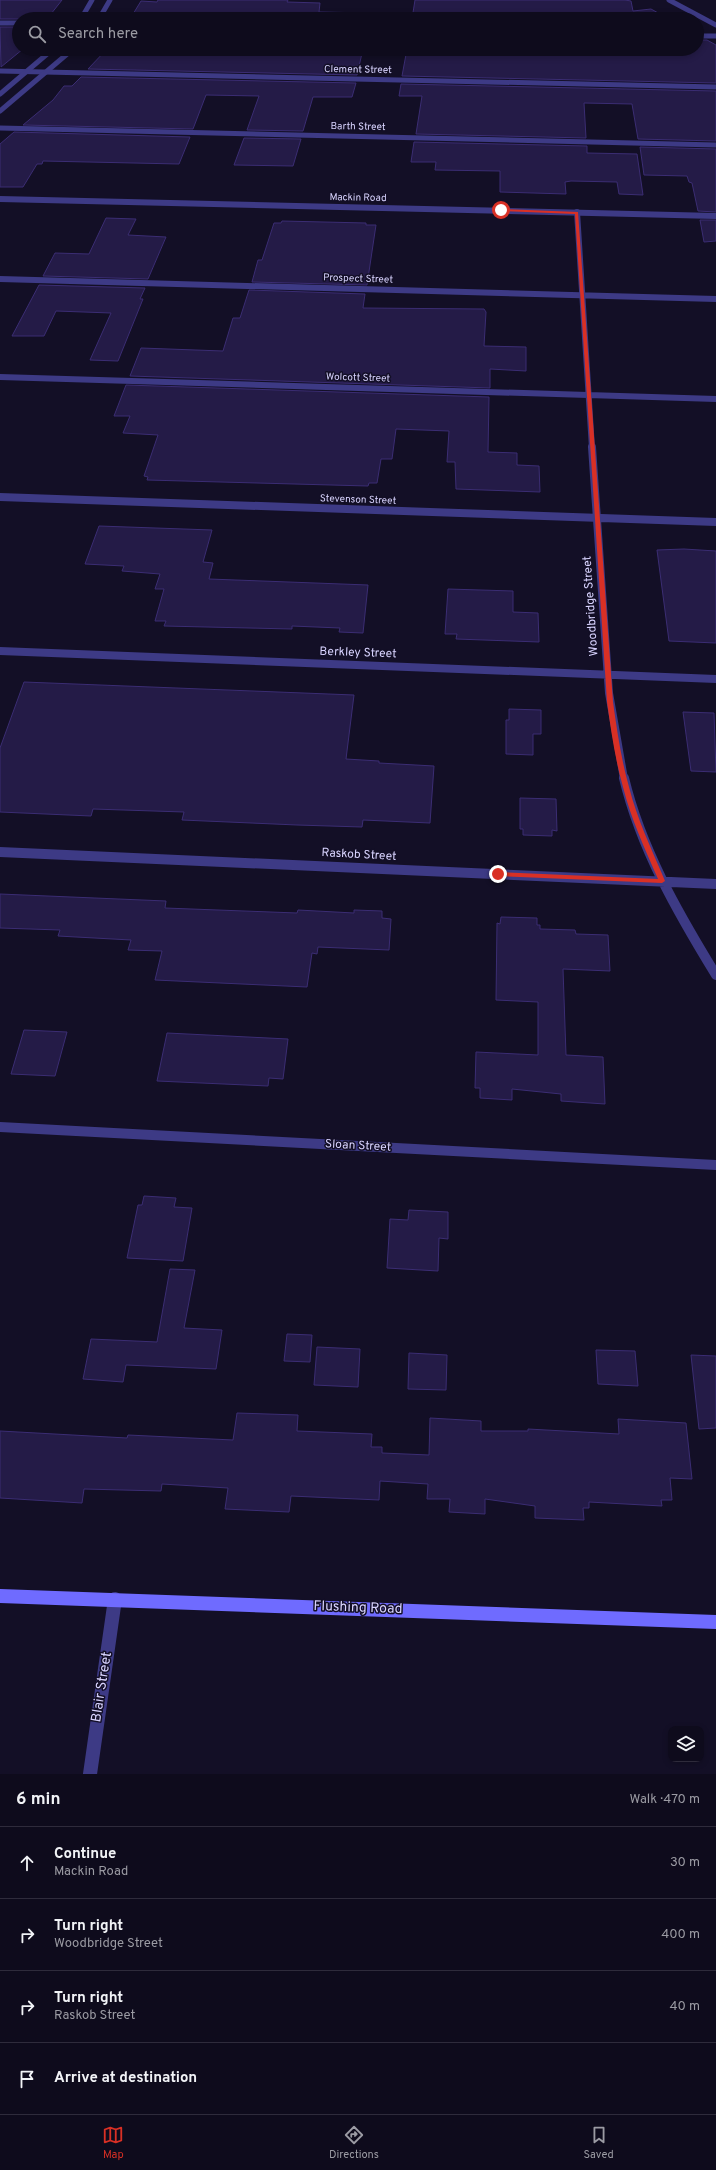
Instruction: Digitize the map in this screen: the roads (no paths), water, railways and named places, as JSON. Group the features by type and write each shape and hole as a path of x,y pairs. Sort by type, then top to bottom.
{"main road":[{"name":"Flushing Road","path":"0,1596 716,1622"}],"street":[{"path":"85,12 92,0"},
{"path":"103,12 110,0"},
{"path":"670,0 692,12"},
{"path":"704,18 716,25"},
{"path":"0,22 12,23"},
{"path":"704,36 716,36"},
{"path":"0,94 45,56"},
{"path":"0,111 65,56"},
{"name":"Clement Street","path":"0,71 716,87"},
{"name":"Barth Street","path":"0,128 716,145"},
{"name":"Mackin Road","path":"0,199 716,216"},
{"name":"Woodbridge Street","path":"576,212 590,395 608,674 615,738 625,786 637,824 662,881 675,906 716,975"},
{"name":"Prospect Street","path":"0,279 716,299"},
{"name":"Wolcott Street","path":"0,377 716,399"},
{"name":"Stevenson Street","path":"0,497 716,522"},
{"name":"Berkley Street","path":"0,651 716,679"},
{"name":"Raskob Street","path":"0,852 716,884"},
{"name":"Sloan Street","path":"0,1127 716,1165"},
{"name":"Blair Street","path":"90,1774 115,1599"}]}
